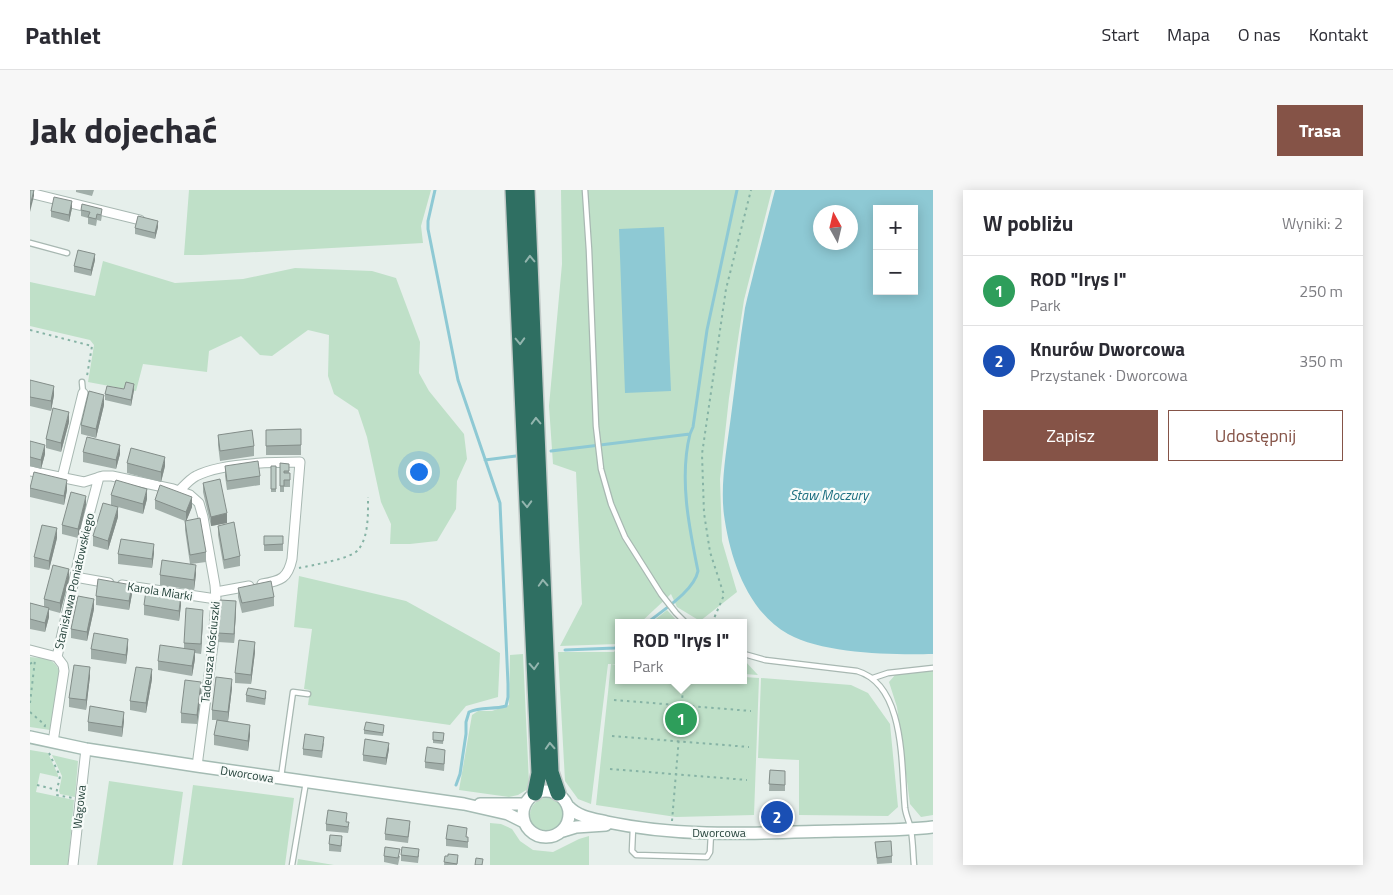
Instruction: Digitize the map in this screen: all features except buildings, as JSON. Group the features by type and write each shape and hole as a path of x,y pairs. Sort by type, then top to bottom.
{"highway":[{"path":"513,190 539,773 530,798"},
{"path":"527,190 551,772 558,793"}],"main road":[{"name":"Dworcowa","path":"30,737 48,745 464,804 508,814 524,822"},
{"path":"547,790 558,793 569,807 569,819 563,830 551,837 544,837 532,832 524,822 523,815 530,798 547,790"},
{"name":"Dworcowa","path":"464,804 530,798"},
{"name":"Dworcowa","path":"569,807 575,813 586,817 629,826 671,831 710,833 933,827"},
{"name":"Dworcowa","path":"563,830 588,826 629,826"}],"street":[{"path":"30,193 140,220"},
{"path":"62,478 83,392"},
{"path":"30,471 84,482 99,477 112,476 179,491 197,476 221,468 263,462 300,462 290,570"},
{"name":"Stanisława Poniatowskiego","path":"48,745 64,671 63,665 57,657 74,577 99,477"},
{"name":"Tadeusza Kościuszki","path":"179,491 193,497 200,507 208,540 216,596 213,645 197,766"},
{"name":"Karola Miarki","path":"74,577 216,596 284,578 290,570"},
{"path":"30,650 57,657"},
{"name":"Wagowa","path":"73,865 86,749"}],"lane":[{"path":"585,190 597,440 604,482 616,517 640,561 666,601 682,619"},
{"path":"30,243 68,253"},
{"path":"82,382 83,392"},
{"path":"747,655 765,660 857,671 873,678 883,690 894,713 905,811 911,829 914,865"},
{"path":"873,678 888,673 933,668"},
{"path":"281,779 293,692 308,694"},
{"path":"292,865 306,782"},
{"path":"629,826 632,851 636,856 704,858 710,852 710,833"}],"path":[{"path":"714,619 724,595 710,552 704,513 702,454 726,288 751,190"},
{"path":"30,330 92,346 83,392"},
{"path":"290,570 336,560 353,554 358,550 366,531 368,497"},
{"path":"30,703 35,660"},
{"path":"671,831 683,689"},
{"path":"614,700 751,711"},
{"path":"30,712 44,725 48,745 60,776 56,795 79,800"},
{"path":"612,736 749,747"},
{"path":"610,769 747,780"},
{"path":"37,785 58,790"}],"green space":[{"path":"189,190 431,190 421,226 423,243 184,255"},
{"path":"561,190 772,190 744,300 729,398 720,479 722,541 737,592 703,619 697,619 677,607 671,594 644,619 615,619 615,644 560,646 582,604 576,472 553,464 549,406 562,264"},
{"path":"103,261 175,283 243,279 295,268 372,271 396,278 420,342 419,373 429,391 464,434 467,459 457,481 456,509 437,541 390,544 391,524 381,502 367,437 358,410 334,394 328,376 329,335 308,330 272,356 260,355 241,336 209,351 207,372 143,364 136,391 88,382 94,345 90,340 30,326 30,282 95,296"},
{"path":"299,576 406,601 500,653 498,697 466,706 450,725 308,705 310,690 304,689 312,629 294,627"},
{"path":"667,610 675,619 656,619"},
{"path":"558,652 614,652 615,664 608,664 591,804 578,799 565,781"},
{"path":"523,654 528,789 518,795 509,797 459,790 472,715 478,711 492,711 509,705 510,655"},
{"path":"30,657 52,661 60,673 50,730 30,727"},
{"path":"747,663 758,675 747,674"},
{"path":"611,664 615,665 615,684 747,684 747,677 759,678 754,815 676,817 596,805"},
{"path":"933,671 933,815 921,817 910,804 897,707 889,682 895,675"},
{"path":"761,678 851,685 868,693 890,724 898,807 888,816 799,815 799,760 758,758"},
{"path":"30,750 48,753 58,775 58,777 40,773 36,792 74,800 68,865 30,865"},
{"path":"52,755 78,761 75,797 60,794 62,776"},
{"path":"109,781 183,792 173,865 97,865"},
{"path":"193,785 294,798 285,865 182,865"},
{"path":"547,798 554,799 559,803 563,808 563,822 559,827 554,831 547,832 540,831 535,827 531,822 530,815 531,808 535,803 540,799"},
{"path":"490,823 501,824 512,829 520,841 533,850 553,852 589,836 589,865 490,865"},
{"path":"298,859 334,865 297,865"}],"water":[{"name":"Staw Moczury","path":"775,190 933,190 933,654 859,652 820,646 803,641 788,634 774,624 751,598 736,565 727,532 723,503 724,466 745,308"},
{"path":"664,227 671,391 625,393 619,229"}],"waterway":[{"path":"435,190 428,229 458,380 500,503 508,684 506,706 478,709 469,712 466,722 460,774 456,785"},
{"path":"551,451 690,434 693,427 707,330 737,190"},
{"path":"652,619 691,586 698,571 686,503 685,468 690,434"},
{"path":"485,460 516,456"},
{"path":"565,650 615,648"}],"place":[{"name":"ROD \"Irys I\"","path":"681,719"},
{"name":"Knurów Dworcowa","path":"777,817"}]}
